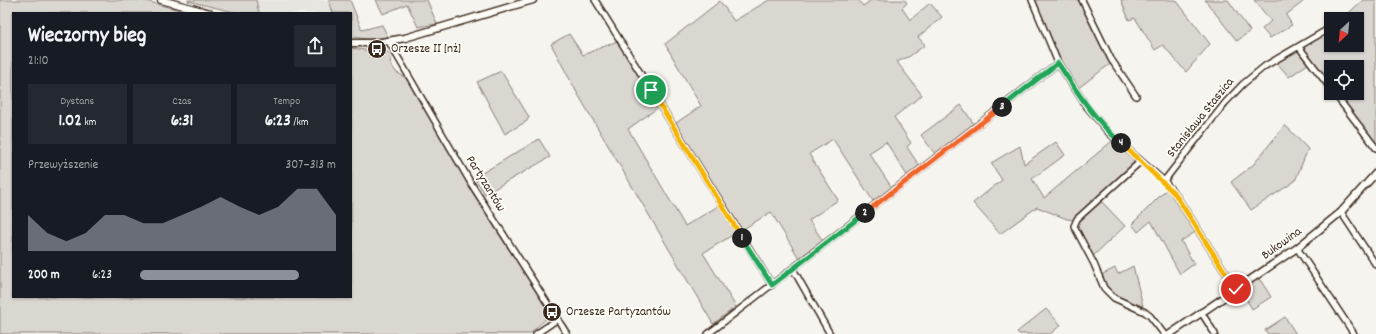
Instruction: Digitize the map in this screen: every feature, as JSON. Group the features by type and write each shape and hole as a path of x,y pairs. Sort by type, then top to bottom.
{"street":[{"path":"161,0 184,3 207,12"},
{"path":"352,43 389,42 533,0"},
{"path":"595,0 772,285"},
{"path":"1032,0 1058,63 1087,108 1109,132 1164,182 1175,194 1236,289"},
{"path":"1082,0 1111,59 1136,96"},
{"name":"Stanisława Staszica","path":"1164,182 1225,103 1243,84 1265,66 1324,32"},
{"name":"Partyzantów","path":"389,42 472,185 567,334"},
{"path":"1299,47 1324,80"},
{"path":"708,334 1058,63"},
{"path":"1339,100 1376,148"},
{"path":"1141,161 1077,219 1074,226 1094,264 1104,288 1114,298 1145,312 1164,334"},
{"name":"Bukowina","path":"1170,334 1297,248 1342,212 1376,173"},
{"path":"1342,212 1376,265"},
{"path":"1297,248 1354,334"},
{"path":"793,269 830,334"},
{"path":"1201,312 1215,334"},
{"path":"536,334 558,318"}],"shaded area":[{"path":"0,0 142,0 187,12 12,12 12,298 352,298 352,48 379,52 385,50 392,56 390,63 396,72 406,78 548,308 547,318 529,334 0,334"},
{"path":"256,0 329,0 333,12 259,12"},
{"path":"256,0 259,12 234,12 188,1"},
{"path":"329,0 350,0 362,30 382,25 388,37 367,39 352,37 352,12 333,12"},
{"path":"376,0 427,0 437,24 418,27 407,4 383,14"},
{"path":"769,0 858,0 863,6 871,0 905,0 907,3 902,8 910,20 930,3 942,17 918,37 925,45 910,56 897,62 922,95 894,117 911,143 907,147 920,167 908,177 886,142 869,153 892,188 873,201 833,139 809,154 838,200 809,220 823,241 799,258 771,212 742,230 676,123 701,106 665,44 720,1 734,21"},
{"path":"1035,0 1080,0 1110,64 1077,89 1060,62"},
{"path":"1121,0 1176,0 1210,44 1186,72 1163,45 1155,50 1135,18 1129,20"},
{"path":"1205,0 1228,0 1250,31 1237,41"},
{"path":"1254,0 1304,1 1286,15 1292,25 1270,38 1262,29 1271,21"},
{"path":"1363,0 1376,0 1376,148 1339,100 1364,100 1364,60 1324,60 1324,80 1299,47 1324,33 1324,52 1364,52 1364,12 1350,12"},
{"path":"569,34 583,55 617,41 659,107 628,129 685,226 720,205 736,233 703,253 736,307 713,324 576,91 551,44"},
{"path":"1298,50 1308,64 1289,77 1277,63"},
{"path":"501,71 529,117 527,121 505,134 477,82"},
{"path":"961,105 974,124 935,154 921,135"},
{"path":"1285,125 1308,149 1295,181 1251,210 1231,182 1253,165"},
{"path":"539,139 550,157 485,194 474,178"},
{"path":"1112,141 1133,159 1134,164 1074,220 1067,219 1037,207 1000,234 973,203 1002,180 991,163 1020,146 1024,164 1056,142 1065,155 1032,179 1044,198"},
{"path":"1167,189 1176,198 1197,231 1181,241 1194,264 1180,274 1151,221 1138,232 1132,224"},
{"path":"1101,201 1125,226 1092,257 1080,237 1077,226 1084,216"},
{"path":"1133,266 1143,306 1118,296 1108,288 1101,275 1115,268 1118,274"},
{"path":"1258,279 1261,281 1271,297 1252,309 1242,290"},
{"path":"1046,309 1061,325 1050,334 1019,334 1017,332"},
{"path":"1285,317 1296,334 1268,334 1265,330"}],"place":[{"name":"Orzesze II [nż]","path":"377,49"},
{"name":"Orzesze Partyzantów","path":"552,312"}],"route":[{"path":"651,90 772,285 1058,63 1087,108 1109,132 1164,182 1175,194 1236,289"}]}
